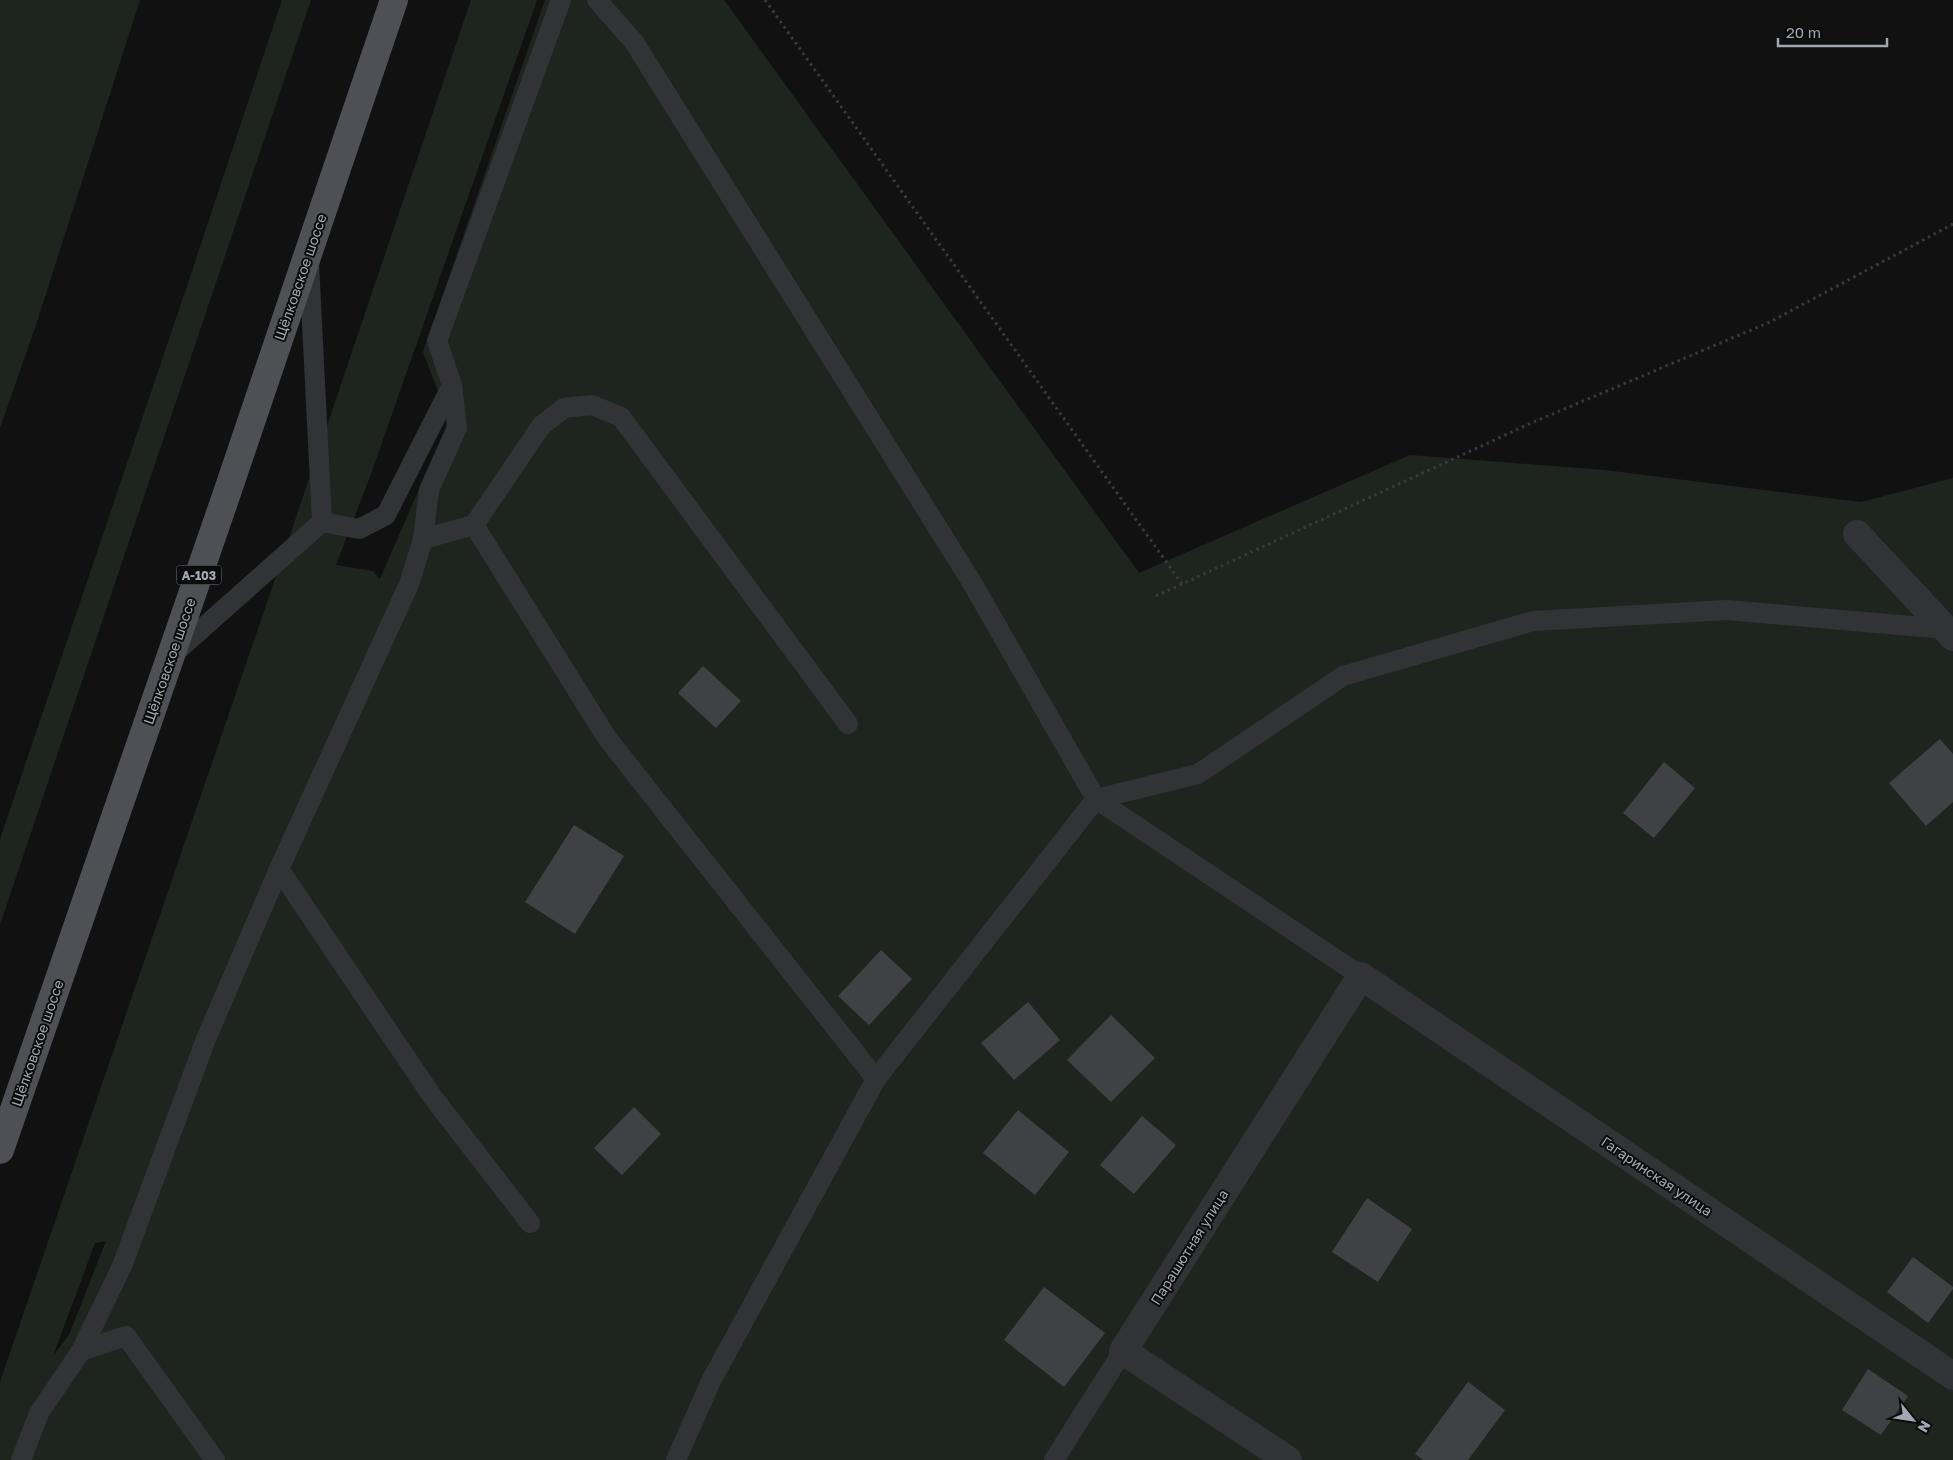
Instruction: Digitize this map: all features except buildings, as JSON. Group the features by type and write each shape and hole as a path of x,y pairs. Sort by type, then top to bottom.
{"main road":[{"name":"Щёлковское шоссе","path":"0,1150 394,0"}],"street":[{"path":"1857,534 1951,630"},
{"name":"Парашютная улица","path":"1123,1351 1361,976"},
{"name":"Гагаринская улица","path":"1361,976 1953,1376"},
{"path":"1123,1351 1288,1460"}],"lane":[{"path":"21,1460 38,1413 81,1351 122,1266 206,1039 279,869 409,584 424,539 429,490 457,428 452,385 437,341 561,0"},
{"path":"598,0 634,42 960,564 1096,799 1361,976"},
{"path":"308,253 322,522"},
{"path":"322,522 359,529 386,515 452,385"},
{"path":"424,539 474,525 540,426 564,408 592,405 621,417 848,724"},
{"path":"170,657 322,522"},
{"path":"474,525 607,738 876,1079"},
{"path":"676,1460 712,1381 876,1079 1096,799 1198,774 1343,676 1533,622 1727,610 1951,630"},
{"path":"279,869 432,1096 530,1223"},
{"path":"81,1351 126,1336 215,1460"},
{"path":"1054,1460 1123,1351"}],"path":[{"path":"765,0 1182,584"},
{"path":"1156,596 1520,428 1770,322 1953,224"}],"shaded area":[{"path":"0,0 140,0 36,325 0,428"},
{"path":"282,0 311,0 0,925 0,839"},
{"path":"471,0 537,0 371,474 336,565 373,571 380,579 449,420 423,352 545,0 724,0 1139,573 1410,455 1605,470 1861,502 1953,478 1953,1460 0,1460 0,1382","holes":["106,1241 69,1335 53,1356 95,1243"]}]}
